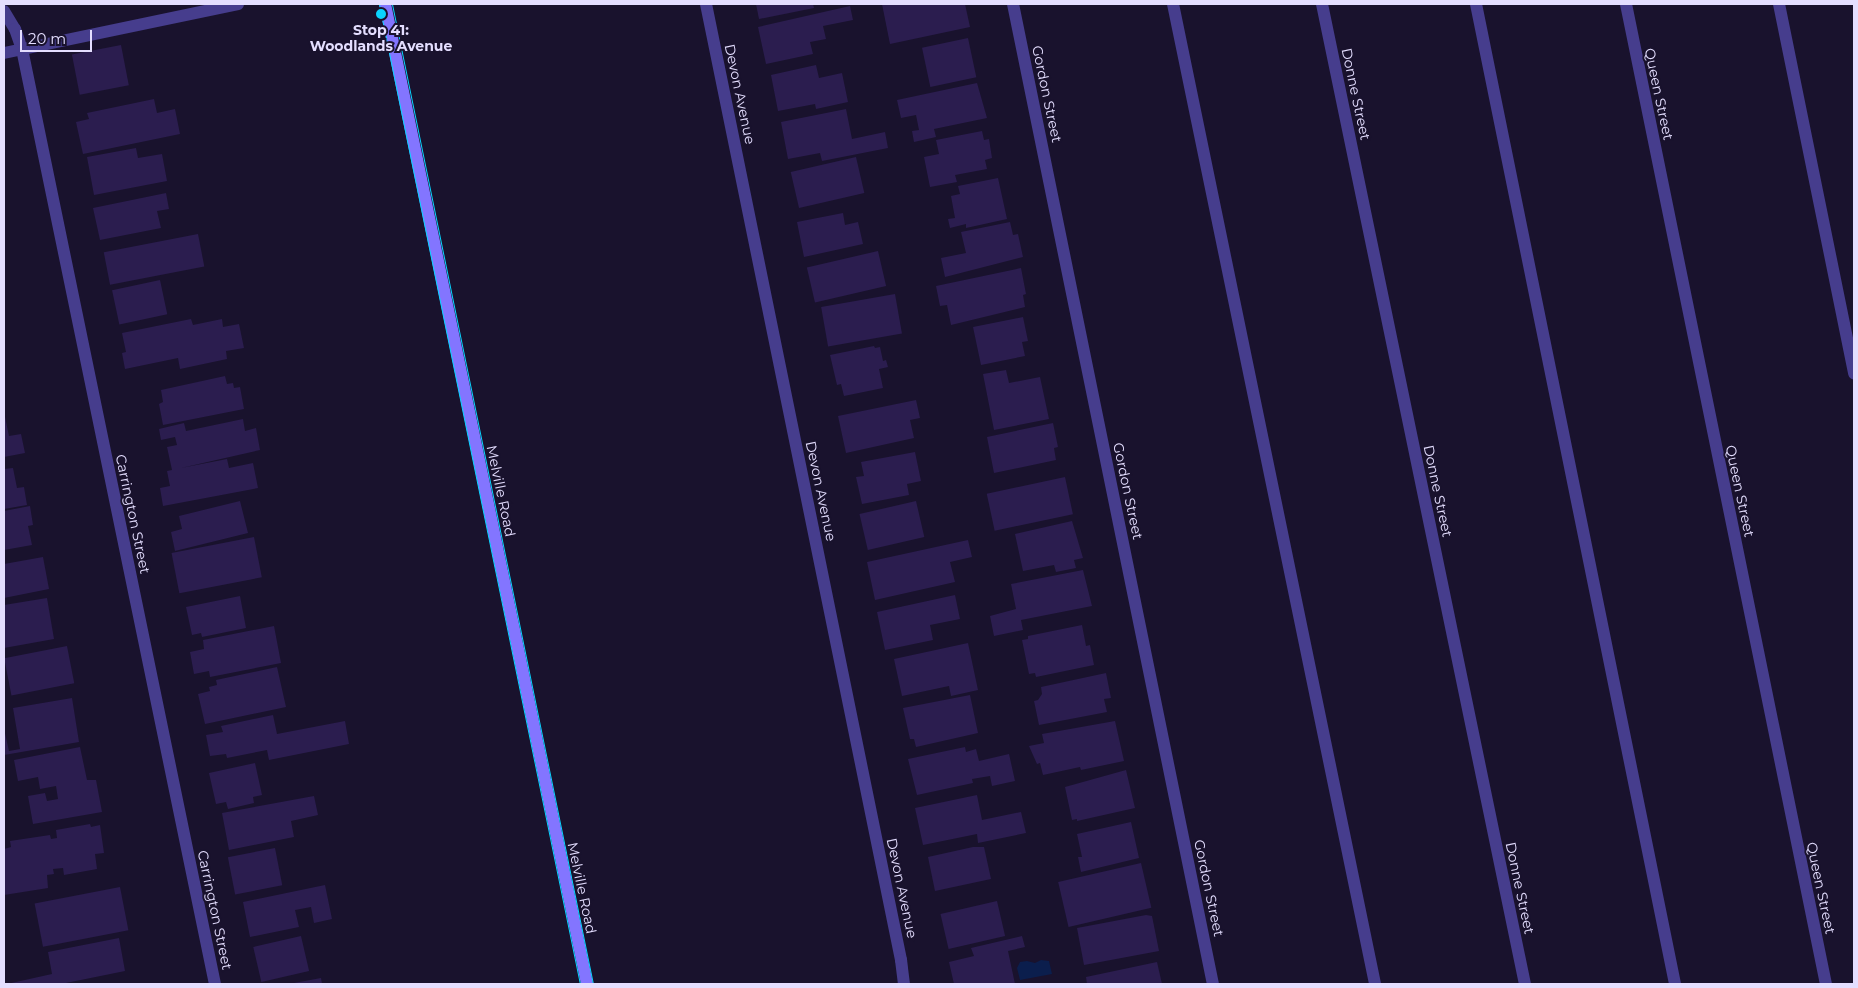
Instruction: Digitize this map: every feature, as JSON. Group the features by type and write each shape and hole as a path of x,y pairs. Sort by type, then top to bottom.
{"main road":[{"name":"Melville Road","path":"385,4 587,984"}],"street":[{"path":"4,53 199,8 238,4"},
{"name":"Devon Avenue","path":"706,4 901,960 904,984"},
{"name":"Gordon Street","path":"1013,4 1213,984"},
{"path":"1173,4 1375,984"},
{"name":"Donne Street","path":"1322,4 1525,984"},
{"path":"1476,4 1675,984"},
{"name":"Queen Street","path":"1626,4 1826,984"},
{"path":"1779,4 1854,373"},
{"name":"Carrington Street","path":"4,12 15,28 22,49 215,984"}],"water":[{"path":"1041,960 1049,961 1052,974 1020,980 1017,968 1020,962 1035,963"}],"building":[{"path":"756,4 813,4 814,8 759,19"},
{"path":"882,4 965,4 970,27 890,44"},
{"path":"850,6 853,20 823,26 826,39 810,42 813,54 766,64 758,27"},
{"path":"968,38 976,77 930,87 922,48"},
{"path":"121,45 129,85 80,95 72,55"},
{"path":"816,65 819,78 842,73 848,102 816,109 815,104 778,111 771,75"},
{"path":"977,83 987,118 934,129 936,137 914,142 912,131 919,130 916,115 901,118 897,100"},
{"path":"154,99 157,113 175,109 180,134 83,154 76,122 89,119 87,113"},
{"path":"846,109 852,139 885,132 888,148 822,161 820,153 788,159 781,122"},
{"path":"982,131 984,140 989,139 992,158 985,160 987,169 955,175 957,182 930,187 924,157 939,154 936,140"},
{"path":"136,148 138,158 162,154 167,181 94,195 87,157"},
{"path":"856,157 864,193 799,208 791,172"},
{"path":"998,178 1007,219 966,228 966,224 950,228 948,219 955,218 951,196 960,194 958,186"},
{"path":"166,193 169,209 157,211 161,228 100,240 93,208"},
{"path":"843,213 845,225 858,222 863,244 804,257 797,222"},
{"path":"1010,222 1013,235 1018,234 1023,257 945,277 941,258 966,253 961,232"},
{"path":"198,234 204,266 110,285 104,252"},
{"path":"878,251 886,286 815,302 807,267"},
{"path":"1021,268 1026,294 1023,295 1025,307 951,325 947,305 940,306 936,286"},
{"path":"160,280 167,314 119,324 112,290"},
{"path":"895,294 902,333 828,346 821,307"},
{"path":"1023,317 1028,341 1022,342 1025,356 981,365 973,327"},
{"path":"191,319 193,325 222,319 223,327 239,324 244,348 226,351 227,359 180,369 178,358 125,369 122,353 126,352 122,333"},
{"path":"874,346 875,348 880,347 883,361 886,360 888,367 879,369 883,388 844,396 841,384 837,385 830,355"},
{"path":"1006,370 1009,383 1040,377 1049,419 994,430 983,374"},
{"path":"225,376 227,384 233,383 234,388 240,387 244,409 163,425 159,404 163,402 161,390"},
{"path":"916,400 920,418 910,420 914,438 846,453 838,416"},
{"path":"4,412 9,436 21,434 25,453 4,457"},
{"path":"243,419 245,431 256,428 260,450 181,468 227,459 229,468 253,463 258,488 163,506 160,488 170,486 167,471 172,470 167,447 177,445 175,437 161,440 159,429 184,423 186,431"},
{"path":"1053,423 1058,447 1054,448 1056,460 994,473 987,437"},
{"path":"915,452 921,481 907,484 909,495 862,504 856,477 864,476 861,462"},
{"path":"13,468 17,488 24,487 27,505 4,509 4,469"},
{"path":"1065,477 1073,514 995,531 987,494"},
{"path":"240,501 248,533 175,551 171,532 182,529 179,516"},
{"path":"916,501 924,537 868,550 859,514"},
{"path":"30,506 33,525 28,526 32,545 4,550 4,511"},
{"path":"1072,521 1083,558 1074,560 1076,568 1056,572 1054,565 1023,571 1015,534"},
{"path":"254,537 262,577 179,593 172,553"},
{"path":"968,540 972,557 950,562 955,582 875,600 867,562"},
{"path":"43,557 49,589 4,598 4,564"},
{"path":"1083,570 1092,606 1021,620 1023,630 994,636 990,616 1016,609 1011,584"},
{"path":"955,595 960,619 930,625 933,640 885,650 877,612"},
{"path":"240,596 246,628 202,637 201,633 192,635 186,607"},
{"path":"47,598 54,639 4,648 4,605"},
{"path":"1082,625 1086,646 1090,645 1094,665 1036,677 1035,673 1029,674 1022,640 1028,639 1028,636"},
{"path":"274,626 281,663 210,677 209,671 194,674 190,652 204,649 203,640"},
{"path":"968,643 978,690 951,696 949,686 902,696 894,659"},
{"path":"67,646 74,683 11,696 4,658"},
{"path":"277,667 286,707 205,724 198,694 210,691 209,687 217,685 216,680"},
{"path":"1106,673 1111,698 1104,699 1107,712 1039,725 1034,701 1038,700 1042,694 1041,687"},
{"path":"970,695 978,733 916,747 914,739 910,739 903,708"},
{"path":"72,698 79,742 4,755 4,729 9,751 20,749 13,708"},
{"path":"273,715 277,734 345,721 349,744 269,760 267,750 227,758 226,754 210,756 206,735 223,732 221,726"},
{"path":"1115,721 1124,761 1081,770 1080,767 1043,775 1040,763 1037,764 1029,746 1044,743 1042,734"},
{"path":"80,747 87,780 96,780 102,812 33,824 28,796 45,793 47,801 58,799 56,786 40,789 38,777 18,781 14,760"},
{"path":"965,747 966,752 976,749 979,761 1009,754 1015,781 992,786 990,776 972,779 973,783 917,795 908,759"},
{"path":"255,763 262,795 253,797 254,803 228,809 226,802 216,804 209,773"},
{"path":"1126,770 1135,808 1077,821 1077,819 1072,820 1065,787"},
{"path":"977,795 982,820 1021,812 1026,833 978,843 977,834 923,845 915,808"},
{"path":"314,796 318,815 291,821 294,837 229,850 222,813"},
{"path":"1131,822 1139,858 1081,872 1078,857 1082,857 1077,834"},
{"path":"90,824 91,827 100,825 104,853 95,854 97,869 64,875 63,868 53,869 54,874 47,875 48,888 4,895 4,849 11,847 10,841 50,835 51,839 57,838 56,830"},
{"path":"973,847 984,847 991,879 935,891 928,857"},
{"path":"275,848 282,885 235,894 228,857"},
{"path":"1141,863 1151,908 1069,927 1058,882"},
{"path":"325,885 332,919 314,923 311,907 295,910 299,927 250,937 243,902"},
{"path":"120,887 128,930 43,947 35,904"},
{"path":"997,901 1005,936 949,949 940,914"},
{"path":"1146,915 1152,916 1159,951 1084,965 1077,928"},
{"path":"301,936 309,971 261,982 253,947"},
{"path":"1022,936 1025,947 1008,951 1015,984 954,984 949,962 974,956 971,948"},
{"path":"119,938 125,971 61,984 7,984 52,974 48,952"},
{"path":"1157,962 1162,984 1087,984 1086,977"},
{"path":"321,978 322,984 294,983"}],"tram line":[{"path":"379,4 580,984"},
{"path":"392,4 593,984"}],"place":[{"name":"Stop 41: Woodlands Avenue","path":"381,14"}]}
